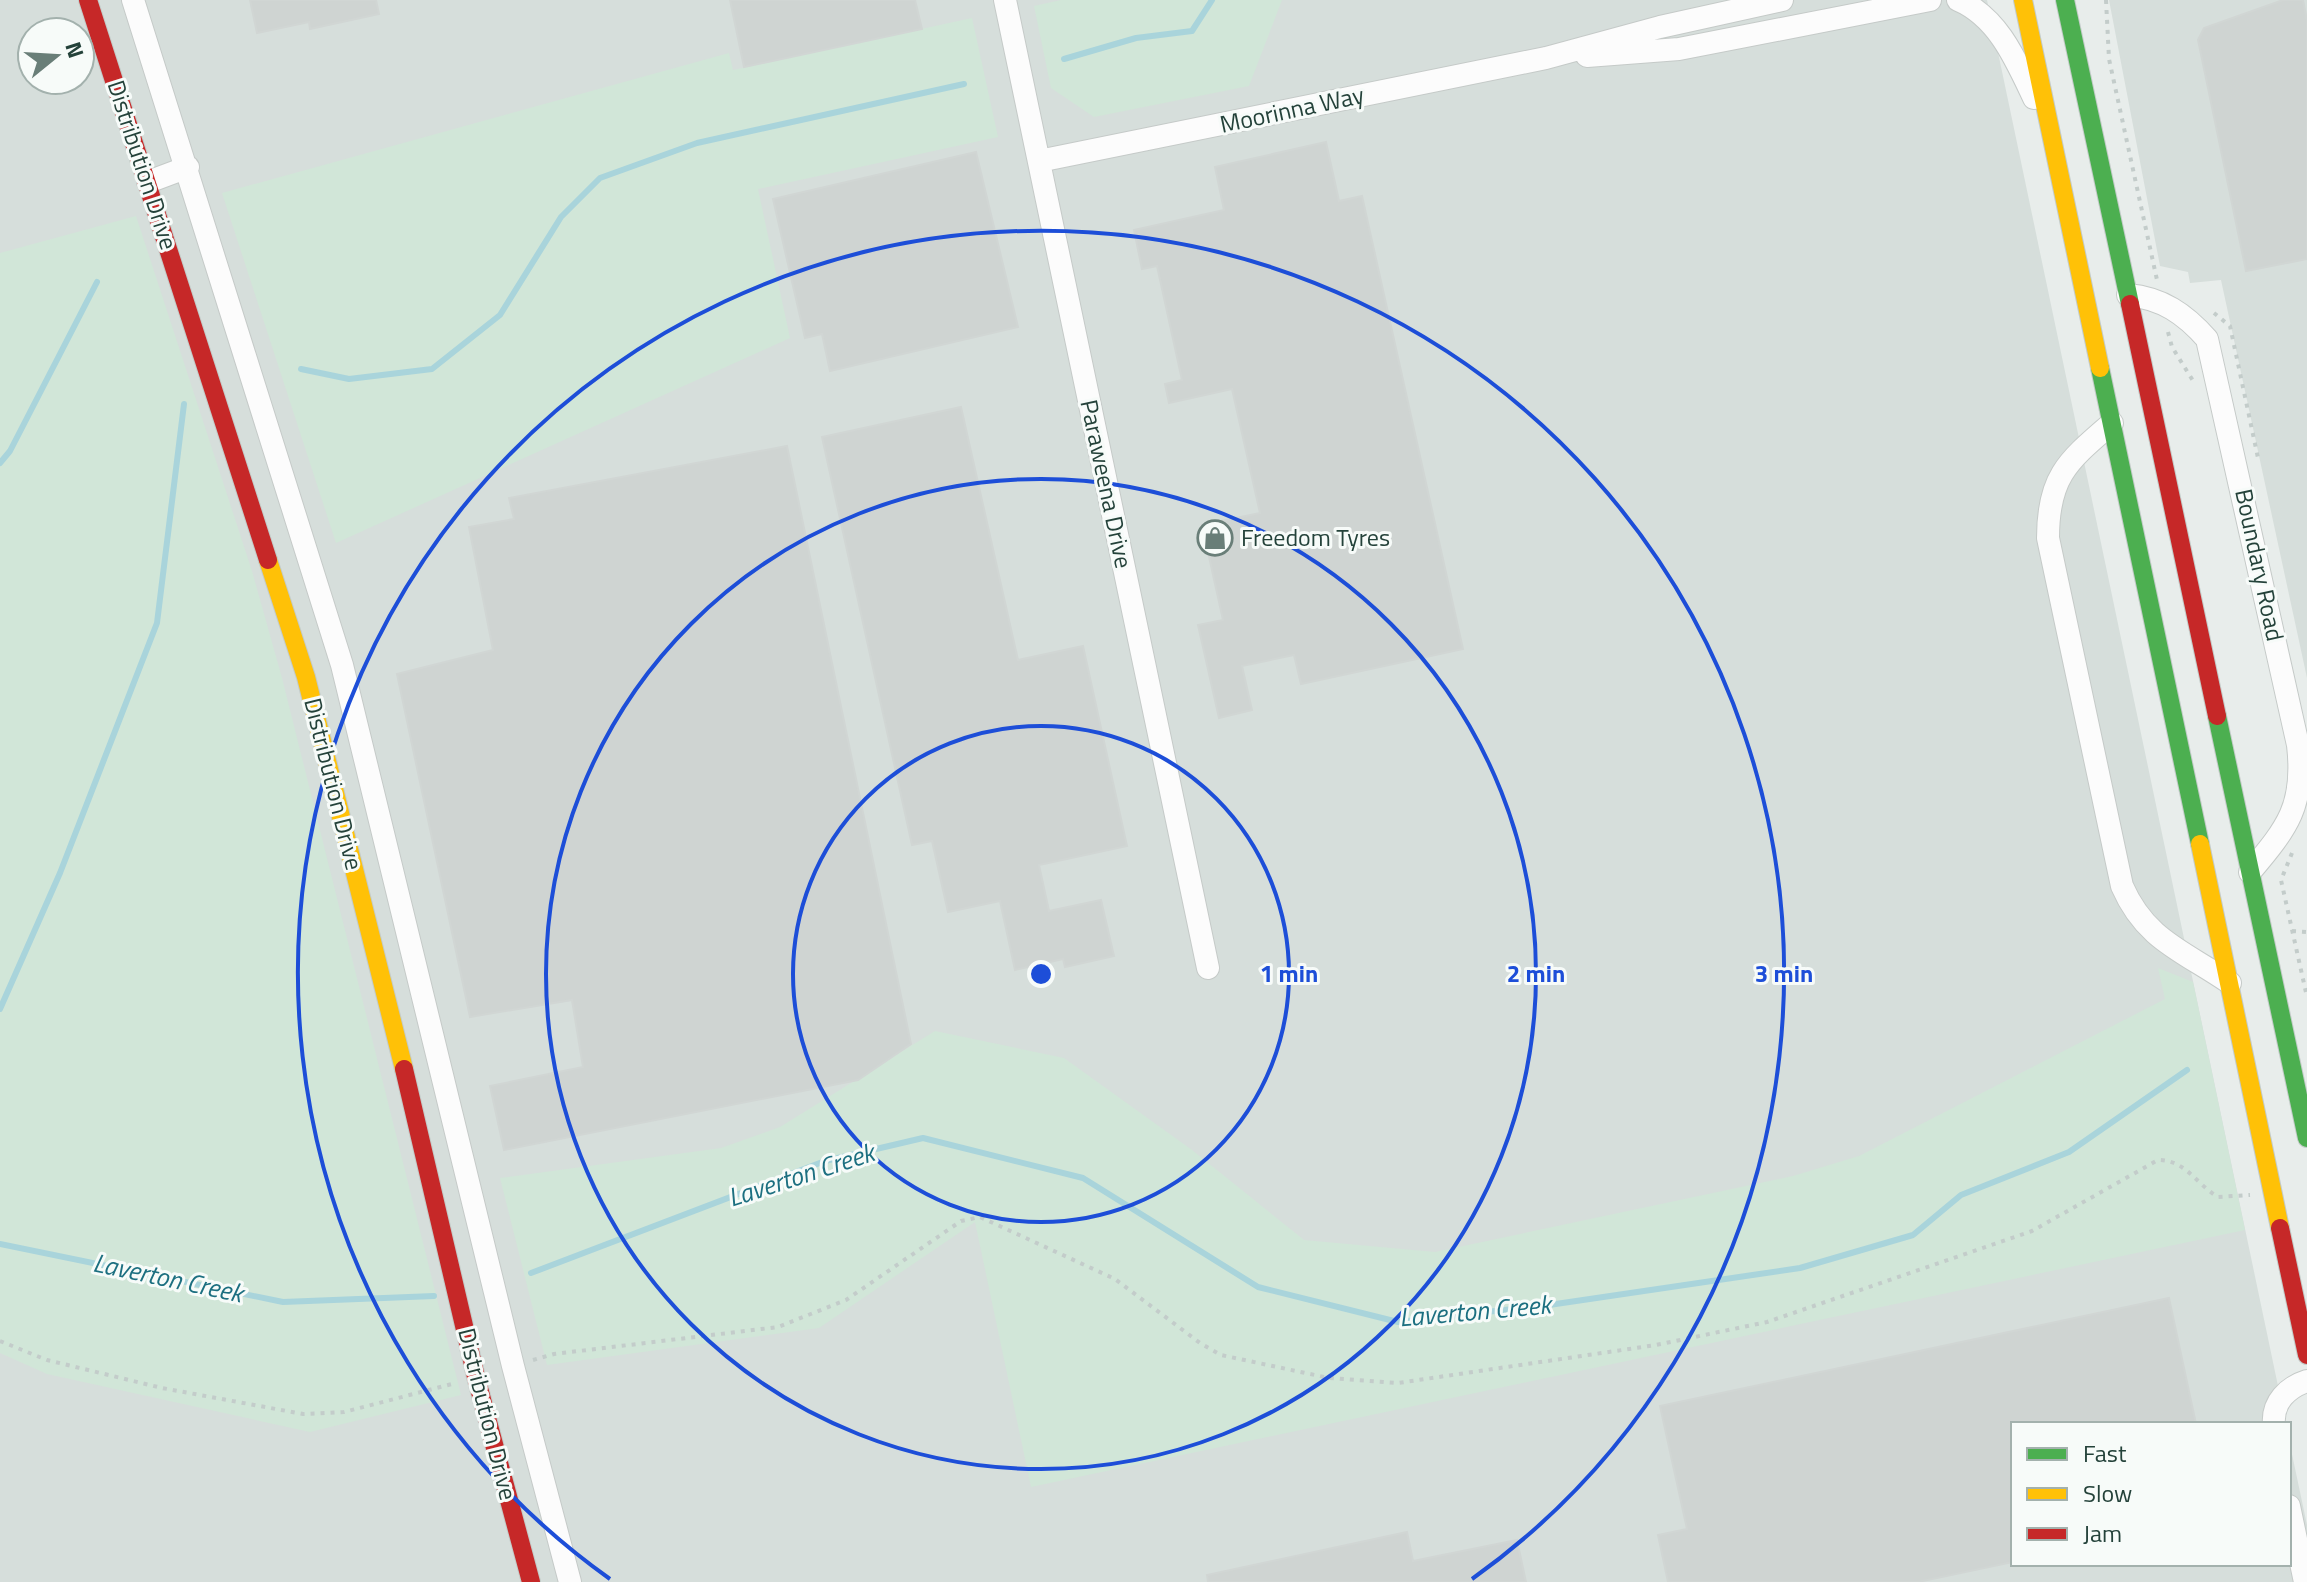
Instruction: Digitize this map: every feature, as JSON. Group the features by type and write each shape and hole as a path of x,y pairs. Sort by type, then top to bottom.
{"main road":[{"name":"Distribution Drive","path":"88,0 306,677 476,1377 531,1582"},
{"path":"2023,0 2307,1355"},
{"path":"2065,0 2307,1138"},
{"path":"2097,352 2110,317 2128,295"}],"street":[{"name":"Distribution Drive","path":"133,0 342,665 513,1366 570,1582"},
{"name":"Paraweena Drive","path":"1005,0 1208,968"},
{"name":"Moorinna Way","path":"1039,161 1546,58 1660,27 1782,0"},
{"name":"Moorinna Way","path":"1546,58 1679,49 1930,0"},
{"path":"1958,0 1978,8 1998,32 2019,65 2049,132"},
{"path":"148,182 188,167"},
{"name":"Boundary Road","path":"2128,295 2162,301 2191,320 2207,339 2215,360 2298,745 2302,781 2298,802 2286,824 2250,872"},
{"path":"2112,423 2068,461 2055,482 2048,507 2048,538 2122,886 2133,911 2150,931 2230,983"},
{"path":"286,614 322,602"},
{"path":"342,818 377,809"},
{"path":"2274,1422 2273,1415 2286,1392 2307,1381"},
{"path":"502,1474 538,1460"},
{"path":"2291,1516 2305,1582"}],"path":[{"path":"2106,0 2109,59 2172,347 2198,389"},
{"path":"2286,824 2293,858 2281,880 2307,997"},
{"path":"2292,931 2307,932"},
{"path":"513,1366 554,1354 778,1327 846,1300 972,1217 980,1217 1115,1279 1200,1343 1221,1355 1329,1378 1398,1383 1656,1345 1767,1322 2032,1231 2158,1160 2171,1160 2185,1167 2218,1197 2256,1195"},
{"path":"0,1341 47,1360 162,1388 303,1414 344,1412 476,1377"}],"shaded area":[{"path":"0,0 1987,0 2286,1422 2011,1422 2011,1566 2291,1566 2291,1449 2307,1525 2307,1582 0,1582"},
{"path":"2109,0 2307,0 2307,678 2221,280 2190,283 2188,272 2160,266"}],"green space":[{"path":"1061,0 1282,0 1249,86 1094,117 1051,88 1034,6"},
{"path":"972,18 998,137 758,189 790,338 336,543 222,193 729,53 733,70"},
{"path":"136,216 252,571 282,678 461,1395 310,1432 47,1374 0,1353 0,253"},
{"path":"2158,968 2193,982 2245,1230 1031,1487 975,1222 819,1328 547,1365 500,1178 721,1148 780,1127 935,1031 1064,1058 1192,1150 1304,1240 1435,1252 1793,1176 1859,1156 2165,999"}],"building":[{"path":"250,0 376,0 379,14 310,29 309,22 257,33"},
{"path":"730,0 915,0 922,29 744,67"},
{"path":"2283,0 2303,0 2307,20 2307,259 2246,271 2198,40 2204,28"},
{"path":"1326,142 1339,201 1362,196 1463,649 1301,684 1294,655 1242,666 1252,710 1219,718 1198,625 1223,620 1202,525 1260,513 1232,389 1169,403 1165,384 1182,380 1157,266 1142,269 1134,230 1224,210 1215,167"},
{"path":"976,152 1018,327 830,371 822,334 805,338 773,199"},
{"path":"961,407 1018,660 1083,646 1127,846 1039,865 1049,911 1101,900 1114,956 1065,967 1063,959 1015,970 1000,901 948,912 932,841 912,845 822,437"},
{"path":"787,446 911,1044 858,1080 504,1150 490,1086 583,1067 572,1000 470,1017 397,674 493,650 469,527 514,519 509,498"},
{"path":"2169,1298 2196,1422 2011,1422 2011,1562 1918,1582 1668,1582 1658,1535 1687,1529 1660,1406"},
{"path":"1407,1532 1413,1561 1517,1540 1526,1582 1208,1582 1207,1575"}],"waterway":[{"path":"1064,59 1136,38 1192,31 1212,0"},
{"path":"301,369 349,379 432,369 500,315 561,217 600,178 697,143 964,84"},
{"path":"0,463 10,451 97,282"},
{"path":"0,1009 60,873 157,623 184,404"},
{"name":"Laverton Creek","path":"531,1273 825,1161 923,1138 1083,1178 1258,1287 1398,1322 1549,1305 1800,1268 1913,1235 1961,1195 2069,1152 2187,1070"},
{"name":"Laverton Creek","path":"0,1244 283,1302 434,1296"}],"traffic: fast":[{"path":"2065,0 2130,304"},
{"path":"2100,368 2200,844"},
{"path":"2217,716 2307,1138"}],"traffic: slow":[{"path":"2023,0 2100,368"},
{"path":"268,560 306,677 404,1069"},
{"path":"2200,844 2280,1228"}],"traffic: jam":[{"path":"88,0 268,560"},
{"path":"2130,304 2217,716"},
{"path":"404,1069 476,1377 531,1582"},
{"path":"2280,1228 2307,1355"}],"place":[{"name":"Freedom Tyres","path":"1215,538"}]}
